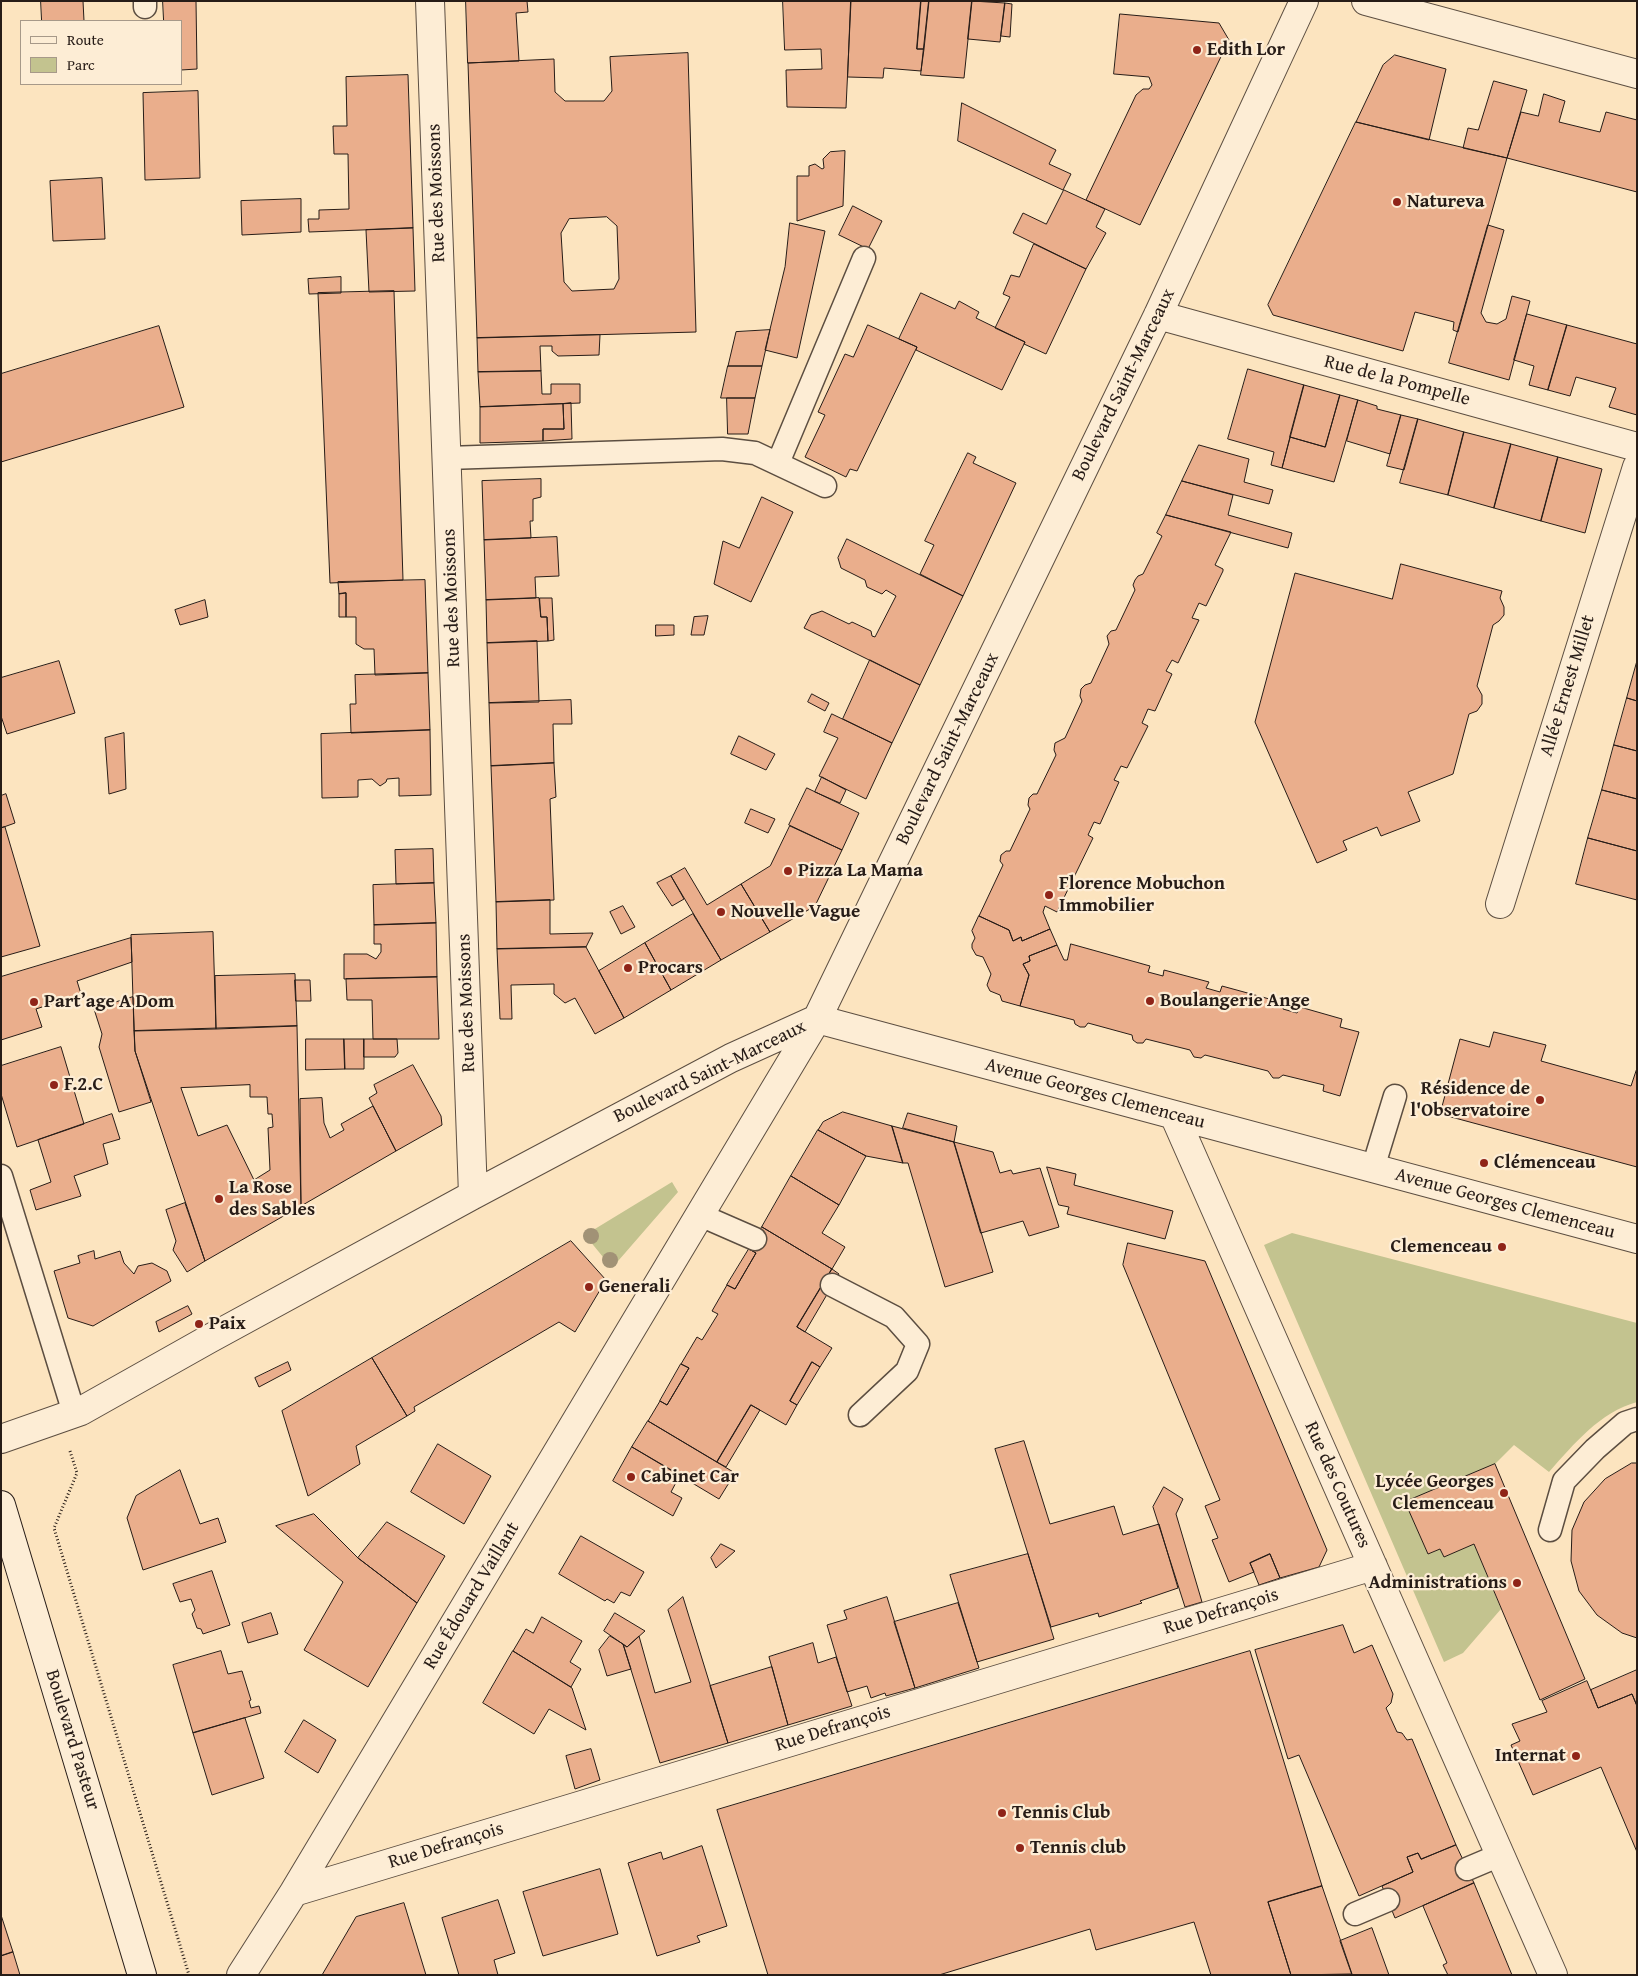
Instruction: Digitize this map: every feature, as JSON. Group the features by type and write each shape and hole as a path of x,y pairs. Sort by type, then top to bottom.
{"street":[{"name":"Rue des Moissons","path":"430,1 473,1194"},
{"name":"Boulevard Saint-Marceaux","path":"1,1439 82,1411 473,1194 731,1058 817,1019 1158,315 1304,1"},
{"path":"1366,1 1637,74"},
{"name":"Rue de la Pompelle","path":"1158,315 1637,447"},
{"name":"Allée Ernest Millet","path":"1500,904 1637,467"},
{"name":"Avenue Georges Clemenceau","path":"817,1019 1637,1239"},
{"name":"Rue Édouard Vaillant","path":"242,1975 294,1892 817,1019"},
{"name":"Rue des Coutures","path":"1174,1115 1553,1975"},
{"name":"Boulevard Pasteur","path":"1,1505 142,1975"},
{"name":"Rue Defrançois","path":"294,1892 1373,1566"}],"lane":[{"path":"778,463 864,258"},
{"path":"447,458 722,449 755,453 825,486"},
{"name":"Avenue Georges Clemenceau","path":"1373,1168 1395,1096"},
{"path":"1,1176 67,1416"},
{"path":"700,1215 755,1239"},
{"path":"832,1286 894,1317 918,1344 907,1371 860,1415"},
{"path":"1550,1530 1564,1482 1602,1442 1625,1423 1637,1419"},
{"path":"1467,1870 1500,1855"},
{"path":"1355,1914 1388,1900"}],"path":[{"path":"67,1416 77,1474 54,1528 189,1975"}],"green space":[{"path":"672,1182 678,1192 612,1268 585,1235"},
{"path":"1292,1233 1637,1323 1637,1402 1611,1413 1599,1421 1578,1440 1549,1472 1514,1445 1495,1464 1405,1502 1428,1554 1440,1549 1444,1557 1474,1544 1501,1609 1463,1653 1444,1662 1264,1245"}],"building":[{"path":"41,1 83,1 84,20 42,20"},
{"path":"163,1 196,1 197,69 182,70 182,20 164,20"},
{"path":"466,1 527,1 528,12 516,13 519,61 468,63"},
{"path":"783,1 851,1 846,108 787,107 786,70 822,69 821,49 785,50"},
{"path":"851,1 921,1 917,49 924,49 921,71 884,68 883,78 848,77"},
{"path":"921,1 929,1 924,49 917,49"},
{"path":"929,1 972,1 964,78 921,75"},
{"path":"972,1 1005,3 1000,42 968,39"},
{"path":"1005,3 1012,4 1010,37 1001,36"},
{"path":"1120,14 1219,23 1229,40 1140,225 1086,200 1136,95 1143,89 1149,89 1152,85 1149,77 1114,74"},
{"path":"688,53 696,332 477,338 468,63 554,59 555,92 565,101 604,101 612,91 610,57","holes":["607,217 617,226 619,279 614,289 572,291 564,282 561,233 569,219"]},
{"path":"1395,55 1446,69 1429,140 1356,122 1383,65"},
{"path":"408,75 413,228 309,232 308,219 319,219 319,210 349,209 348,154 334,154 333,126 347,126 346,77"},
{"path":"1494,81 1527,90 1507,158 1463,148 1468,128 1478,130"},
{"path":"198,91 200,178 145,180 143,93"},
{"path":"1544,94 1565,101 1559,122 1600,132 1606,112 1637,120 1637,192 1507,158 1521,112 1538,116"},
{"path":"962,103 1056,150 1049,164 1071,174 1063,190 958,141"},
{"path":"1356,122 1507,158 1458,332 1453,330 1454,322 1415,312 1403,351 1273,315 1268,305"},
{"path":"845,151 843,206 797,221 797,176 809,176 809,166 815,164 822,169 824,168 823,159 830,152"},
{"path":"102,178 105,239 53,241 50,181"},
{"path":"1064,190 1105,209 1096,227 1106,233 1086,269 1013,233 1023,213 1046,224"},
{"path":"301,199 301,232 242,235 241,201"},
{"path":"853,206 882,221 868,249 839,235"},
{"path":"790,223 825,231 797,358 765,350 785,267"},
{"path":"1488,225 1504,230 1481,313 1486,322 1497,324 1506,319 1512,296 1530,301 1509,380 1449,363"},
{"path":"413,228 415,291 369,292 366,230"},
{"path":"1034,244 1086,269 1046,354 995,328 1010,297 1003,294 1011,275 1019,277"},
{"path":"341,277 341,293 309,294 308,279"},
{"path":"394,291 403,580 330,583 318,293"},
{"path":"921,293 955,309 959,301 979,312 976,318 1025,342 1002,390 916,350 917,347 899,339"},
{"path":"1527,314 1567,325 1548,390 1529,385 1534,366 1514,360"},
{"path":"868,325 917,347 857,471 850,469 846,477 805,457 825,415 818,412 845,354 853,357"},
{"path":"1567,325 1637,344 1637,415 1609,407 1616,388 1576,377 1570,396 1548,390"},
{"path":"159,326 184,407 1,462 1,374"},
{"path":"770,330 762,366 728,366 736,332"},
{"path":"600,335 599,355 558,356 552,351 552,346 540,346 541,371 478,372 477,338"},
{"path":"728,366 762,366 755,398 721,398"},
{"path":"1248,369 1304,385 1282,468 1271,465 1274,452 1228,439"},
{"path":"541,371 542,394 551,394 551,384 580,384 580,403 480,407 478,372"},
{"path":"1304,385 1340,395 1325,447 1290,437"},
{"path":"1340,395 1358,400 1334,482 1282,468 1290,437 1325,447"},
{"path":"727,398 755,398 748,434 728,434"},
{"path":"1358,400 1377,406 1377,409 1401,415 1390,454 1347,441"},
{"path":"571,403 572,439 543,441 543,429 564,429 563,404"},
{"path":"563,404 564,429 543,429 543,441 480,443 480,407"},
{"path":"1401,415 1418,419 1404,470 1387,466"},
{"path":"1418,419 1464,432 1448,495 1400,483"},
{"path":"1464,432 1511,444 1494,508 1448,495"},
{"path":"1511,444 1558,457 1541,521 1494,508"},
{"path":"1199,445 1249,459 1244,482 1273,490 1269,504 1182,481"},
{"path":"968,453 976,457 973,463 1016,483 963,596 920,574 934,545 925,541"},
{"path":"1558,457 1602,469 1585,533 1541,521"},
{"path":"541,479 541,497 533,499 533,521 530,521 531,538 484,540 482,481"},
{"path":"1182,481 1233,495 1228,515 1292,533 1288,548 1166,515"},
{"path":"762,497 793,512 751,602 714,584 723,541 739,548"},
{"path":"1166,515 1231,532 1215,565 1223,569 1223,571 1206,606 1199,603 1192,618 1199,620 1178,663 1172,660 1166,671 1172,674 1155,711 1148,709 1142,723 1148,726 1127,768 1121,766 1114,780 1119,782 1100,824 1094,822 1088,835 1093,838 1057,912 1045,906 1043,912 1050,929 1022,941 1021,937 1013,941 1009,930 979,916 1003,865 1000,861 1001,855 1006,851 1010,851 1030,809 1028,805 1029,798 1033,794 1037,794 1056,755 1054,750 1055,743 1065,738 1082,701 1080,696 1081,689 1091,683 1109,644 1107,636 1111,631 1116,630 1135,590 1133,585 1135,580 1143,574 1162,536 1157,533"},
{"path":"557,537 559,576 535,577 536,598 486,600 484,540"},
{"path":"847,539 963,596 920,685 804,628 811,615 822,611 849,624 852,622 871,631 872,636 875,637 896,596 886,590 882,594 867,587 865,580 841,568 838,558"},
{"path":"1401,564 1502,591 1500,598 1504,607 1504,615 1493,625 1477,686 1482,695 1482,704 1477,711 1469,714 1453,774 1408,792 1420,821 1381,836 1377,827 1343,841 1347,850 1317,863 1255,722 1295,573 1392,599"},
{"path":"425,580 428,673 375,675 374,649 364,649 356,644 356,617 346,617 346,593 339,594 338,582"},
{"path":"346,593 346,617 339,617 339,594"},
{"path":"539,598 541,617 547,617 548,641 487,643 486,600"},
{"path":"540,598 552,598 554,640 548,641 547,617 541,617"},
{"path":"205,600 208,617 180,625 175,610"},
{"path":"708,616 704,635 691,635 694,617"},
{"path":"656,625 674,625 674,635 656,636"},
{"path":"537,641 539,702 489,703 487,643"},
{"path":"870,660 920,685 892,743 843,719"},
{"path":"59,661 75,713 7,734 1,716 1,678"},
{"path":"1637,661 1637,701 1627,698"},
{"path":"428,673 430,730 351,733 350,704 356,704 355,675"},
{"path":"812,694 829,703 825,711 808,702"},
{"path":"1627,698 1637,701 1637,751 1614,745"},
{"path":"571,700 572,724 553,724 554,763 491,766 489,703"},
{"path":"832,714 892,743 866,799 819,776 838,738 824,732"},
{"path":"430,730 431,795 399,796 399,778 387,779 380,786 372,779 358,780 358,797 322,798 321,734"},
{"path":"124,733 126,789 109,794 105,738"},
{"path":"739,736 775,754 766,770 731,754"},
{"path":"1614,745 1637,751 1637,799 1602,790"},
{"path":"554,763 556,797 550,799 554,900 496,902 491,766"},
{"path":"822,777 846,790 840,803 815,792"},
{"path":"807,788 859,813 842,850 789,825"},
{"path":"1602,790 1637,799 1637,851 1588,838"},
{"path":"6,794 15,823 1,828 1,796"},
{"path":"751,809 775,819 768,833 745,823"},
{"path":"790,826 842,850 815,906 770,932 741,884 770,866"},
{"path":"5,827 40,946 1,957 1,828"},
{"path":"1588,838 1637,851 1637,900 1576,884"},
{"path":"433,849 434,883 396,884 395,850"},
{"path":"685,868 707,905 741,884 770,932 721,960 671,876"},
{"path":"671,876 684,899 672,906 657,883"},
{"path":"434,883 436,923 374,925 373,885"},
{"path":"550,900 550,934 593,933 586,947 497,949 496,902"},
{"path":"623,906 635,927 621,934 610,912"},
{"path":"693,914 721,960 671,990 645,943"},
{"path":"979,916 1009,930 1013,941 1021,937 1022,941 1050,929 1057,945 1029,956 1030,961 1023,964 1029,975 1020,1006 1002,1001 1000,995 990,991 987,985 991,974 983,957 976,955 972,948 975,938 972,931"},
{"path":"436,923 437,977 344,979 344,954 367,954 376,959 381,952 381,944 374,944 374,925"},
{"path":"213,932 216,1029 134,1031 131,935"},
{"path":"131,938 132,962 77,981 81,994 36,1009 42,1027 1,1040 1,977"},
{"path":"645,943 671,990 624,1018 599,971"},
{"path":"1071,944 1150,966 1148,972 1163,976 1164,970 1209,982 1206,988 1220,992 1222,986 1284,1003 1283,1009 1297,1013 1300,1007 1342,1019 1340,1027 1359,1032 1340,1096 1323,1091 1324,1085 1283,1075 1279,1078 1273,1078 1268,1071 1205,1055 1201,1058 1194,1057 1190,1050 1146,1039 1143,1043 1137,1043 1133,1040 1132,1035 1088,1023 1085,1027 1080,1027 1075,1024 1074,1020 1020,1006 1029,975 1023,964 1030,961 1029,956 1057,945 1064,960 1067,960"},
{"path":"586,947 624,1018 595,1034 575,998 565,1003 554,994 554,984 511,985 512,1019 500,1019 497,949"},
{"path":"295,974 297,1026 216,1029 215,976"},
{"path":"437,977 439,1039 373,1039 372,1000 347,1000 346,979"},
{"path":"295,980 310,980 311,1001 296,1001"},
{"path":"133,997 135,1051 151,1102 119,1112 99,1047 102,1034 94,1009"},
{"path":"297,1026 301,1206 205,1261 135,1051 134,1031","holes":["250,1085 250,1097 267,1097 268,1114 272,1114 273,1127 268,1128 270,1170 254,1180 227,1125 198,1136 181,1088"]},
{"name":"Résidence de l'Observatoire","path":"1494,1032 1546,1045 1541,1061 1631,1086 1637,1068 1637,1167 1440,1114 1460,1039 1489,1047"},
{"path":"306,1039 344,1039 345,1069 306,1070"},
{"path":"344,1039 364,1039 364,1069 345,1069"},
{"path":"364,1039 397,1039 398,1053 395,1057 364,1057"},
{"path":"61,1047 84,1124 17,1147 1,1094 1,1066"},
{"path":"413,1065 441,1116 442,1125 396,1151 369,1098 377,1093 374,1085"},
{"path":"322,1098 324,1123 330,1138 344,1130 341,1124 373,1106 396,1151 301,1206 300,1099"},
{"path":"843,1112 892,1126 903,1163 866,1156 818,1130 823,1122"},
{"path":"908,1113 957,1126 954,1142 903,1128"},
{"path":"112,1114 120,1139 103,1144 108,1164 74,1176 81,1196 36,1210 30,1190 51,1182 38,1140"},
{"path":"892,1126 954,1142 993,1272 945,1287 908,1163 903,1163"},
{"path":"818,1130 866,1156 839,1205 791,1176"},
{"path":"954,1142 993,1152 1000,1173 1011,1170 1013,1174 1040,1168 1059,1227 1029,1236 1023,1221 981,1233"},
{"path":"1047,1167 1076,1174 1074,1185 1173,1211 1165,1239 1067,1214 1069,1207 1059,1205"},
{"path":"791,1176 839,1205 822,1233 845,1247 832,1269 762,1227"},
{"path":"185,1203 205,1261 187,1272 173,1250 176,1241 166,1210"},
{"path":"762,1227 832,1269 797,1327 832,1348 820,1367 812,1362 790,1401 797,1405 786,1425 751,1405 717,1462 648,1421 660,1401 667,1405 689,1368 681,1364 697,1337 702,1340 718,1314 712,1311 727,1285 735,1289 756,1253 749,1249"},
{"path":"571,1241 606,1280 575,1332 559,1322 414,1407 415,1411 407,1416 372,1358"},
{"path":"1128,1243 1205,1261 1327,1550 1319,1567 1280,1578 1270,1554 1250,1563 1254,1572 1229,1582 1212,1540 1218,1538 1205,1506 1220,1500 1123,1265"},
{"path":"749,1249 756,1253 735,1289 727,1285"},
{"path":"94,1251 95,1259 120,1251 124,1263 134,1274 138,1266 152,1263 167,1271 171,1281 93,1326 68,1318 54,1271 80,1263 78,1256"},
{"path":"832,1269 839,1274 805,1332 797,1327"},
{"path":"188,1306 192,1314 159,1332 156,1322"},
{"path":"372,1358 407,1416 356,1446 360,1464 308,1496 282,1411"},
{"path":"288,1362 291,1370 259,1387 255,1378"},
{"path":"812,1362 820,1367 797,1405 790,1401"},
{"path":"681,1364 689,1368 667,1405 660,1401"},
{"path":"751,1405 760,1410 726,1467 717,1462"},
{"path":"648,1421 735,1473 719,1499 632,1447"},
{"path":"1024,1441 1050,1524 1114,1506 1123,1535 1159,1524 1178,1588 1140,1601 1142,1603 1099,1617 1098,1613 1051,1627 995,1449"},
{"path":"438,1444 491,1476 464,1524 411,1492"},
{"path":"632,1447 680,1475 671,1492 682,1498 673,1516 613,1481"},
{"path":"1632,1463 1637,1463 1637,1638 1622,1633 1597,1615 1579,1591 1571,1561 1572,1530 1584,1502 1605,1479"},
{"name":"Administrations","path":"1495,1464 1585,1679 1540,1700 1474,1544 1444,1557 1440,1549 1428,1554 1405,1502"},
{"path":"180,1470 200,1524 218,1518 226,1542 143,1570 127,1518 136,1496"},
{"path":"1164,1487 1183,1499 1176,1514 1202,1602 1185,1607 1153,1507"},
{"path":"314,1514 358,1558 417,1603 368,1687 304,1650 343,1582 276,1526"},
{"path":"387,1522 445,1556 417,1603 358,1558"},
{"path":"581,1536 644,1572 630,1596 621,1592 614,1603 607,1599 605,1601 559,1574"},
{"path":"721,1544 735,1551 716,1568 711,1558"},
{"path":"1028,1554 1054,1639 977,1662 950,1575"},
{"path":"1270,1554 1280,1578 1259,1585 1250,1563"},
{"path":"212,1571 230,1625 203,1634 201,1629 197,1628 192,1614 195,1610 191,1599 180,1602 173,1584"},
{"path":"683,1597 728,1743 660,1763 623,1644 627,1647 639,1636 655,1693 691,1682 668,1610"},
{"path":"887,1597 915,1688 886,1696 885,1693 871,1698 867,1686 847,1692 827,1625 847,1619 844,1611"},
{"path":"958,1603 979,1668 915,1688 894,1622"},
{"path":"271,1613 278,1634 248,1643 242,1623"},
{"path":"615,1613 645,1631 627,1647 604,1631"},
{"path":"542,1617 582,1641 570,1662 581,1669 571,1687 513,1651 526,1629 533,1633"},
{"path":"1343,1625 1354,1653 1372,1645 1393,1694 1391,1703 1386,1708 1397,1732 1402,1733 1407,1740 1412,1739 1456,1845 1421,1859 1418,1853 1407,1857 1413,1872 1359,1896 1299,1755 1288,1759 1255,1650"},
{"path":"610,1636 623,1644 631,1669 607,1676 599,1650"},
{"path":"813,1643 818,1663 836,1657 852,1706 788,1725 769,1657"},
{"path":"221,1651 228,1674 242,1671 251,1700 249,1701 251,1708 259,1706 261,1713 193,1733 173,1665"},
{"path":"513,1651 572,1688 586,1730 549,1709 534,1734 483,1703"},
{"name":"Tennis Club","path":"1250,1651 1322,1886 1268,1902 1291,1975 1211,1975 1194,1922 1096,1950 1090,1929 939,1975 768,1975 717,1810"},
{"path":"772,1667 788,1725 728,1743 710,1686"},
{"path":"1637,1670 1637,1706 1632,1694 1598,1708 1591,1690"},
{"name":"Internat","path":"1587,1681 1598,1708 1632,1694 1637,1706 1637,1852 1601,1767 1533,1795 1511,1745 1520,1741 1512,1724 1547,1712 1542,1701"},
{"path":"245,1718 264,1778 212,1795 193,1733"},
{"path":"304,1720 336,1740 318,1773 285,1752"},
{"path":"591,1749 600,1780 575,1789 566,1756"},
{"path":"1456,1845 1474,1883 1395,1918 1382,1886 1413,1872 1407,1857 1418,1853 1421,1859"},
{"path":"702,1846 727,1926 697,1936 700,1942 657,1956 628,1863 661,1852 663,1859"},
{"path":"600,1869 618,1934 543,1956 523,1892"},
{"path":"1474,1883 1512,1975 1448,1975 1443,1965 1447,1963 1423,1906"},
{"path":"1322,1886 1352,1974 1291,1975 1268,1902"},
{"path":"498,1900 515,1953 494,1960 498,1975 459,1975 442,1918"},
{"path":"404,1903 426,1975 322,1975 356,1917"},
{"path":"1,1915 13,1952 1,1956"},
{"path":"1372,1928 1389,1975 1352,1975 1340,1941"},
{"path":"13,1952 20,1975 1,1975 1,1956"}],"place":[{"name":"Edith Lor","path":"1197,50"},
{"name":"Natureva","path":"1397,202"},
{"name":"Pizza La Mama","path":"788,871"},
{"name":"Florence Mobuchon Immobilier","path":"1049,895"},
{"name":"Nouvelle Vague","path":"721,912"},
{"name":"Procars","path":"628,968"},
{"name":"Boulangerie Ange","path":"1150,1001"},
{"name":"Part’age A Dom","path":"34,1002"},
{"name":"F.2.C","path":"54,1085"},
{"name":"Résidence de l'Observatoire","path":"1540,1100"},
{"name":"Clémenceau","path":"1484,1163"},
{"name":"La Rose des Sables","path":"219,1199"},
{"name":"Clemenceau","path":"1502,1247"},
{"name":"Generali","path":"589,1287"},
{"name":"Paix","path":"199,1324"},
{"name":"Cabinet Car","path":"631,1477"},
{"name":"Lycée Georges Clemenceau","path":"1504,1493"},
{"name":"Administrations","path":"1517,1583"},
{"name":"Internat","path":"1576,1756"},
{"name":"Tennis Club","path":"1002,1813"},
{"name":"Tennis club","path":"1020,1848"}]}
